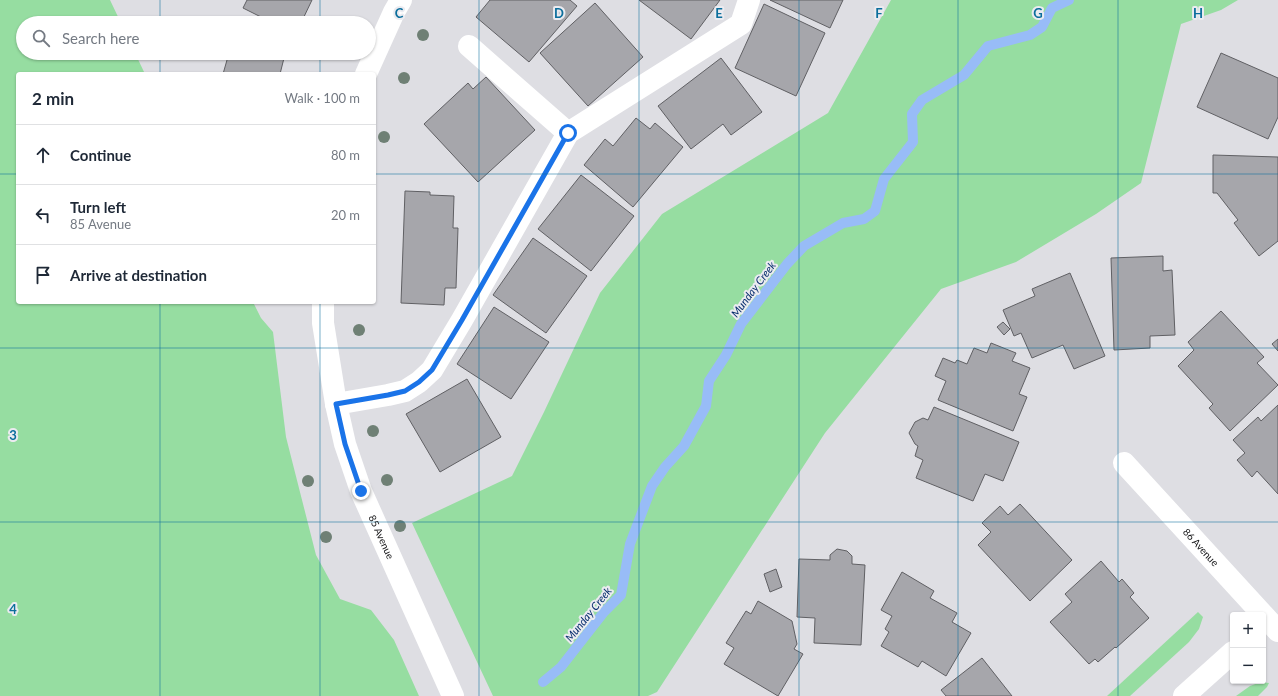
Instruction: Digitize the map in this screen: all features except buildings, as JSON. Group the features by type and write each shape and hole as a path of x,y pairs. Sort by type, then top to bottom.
{"street":[{"path":"376,52 401,0"},
{"path":"336,404 405,391 419,382 432,370 568,133 741,24 749,0"},
{"path":"468,46 568,133"},
{"path":"367,72 372,60"},
{"name":"85 Avenue","path":"323,304 323,323 336,404 345,444 361,491 453,696"},
{"name":"86 Avenue","path":"1124,463 1272,622"},
{"path":"1184,696 1230,655"}],"green space":[{"path":"0,0 110,0 118,16 16,16 16,60 138,60 144,72 16,72 16,304 254,304 261,318 273,332 286,437 316,555 340,599 371,610 394,640 419,696 0,696"},
{"path":"891,0 1238,0 1221,10 1181,24 1141,183 1096,214 1016,262 941,289 825,433 657,692 648,696 493,696 412,523 512,476 600,293 662,214 828,113"},
{"path":"1198,612 1203,617 1199,629 1189,642 1130,696 1107,696"},
{"path":"1269,683 1258,696 1236,696 1250,686"}],"waterway":[{"name":"Munday Creek","path":"543,682 561,667 604,612 621,595 630,544 652,486 665,467 684,446 706,406 709,381 726,355 741,324 787,264 804,246 843,223 864,219 875,211 884,179 913,142 912,114 922,100 964,75 988,46 1030,35 1042,27 1052,8 1069,0"}],"route":[{"path":"361,491 345,444 336,404 405,391 419,382 432,370 568,133"}]}
